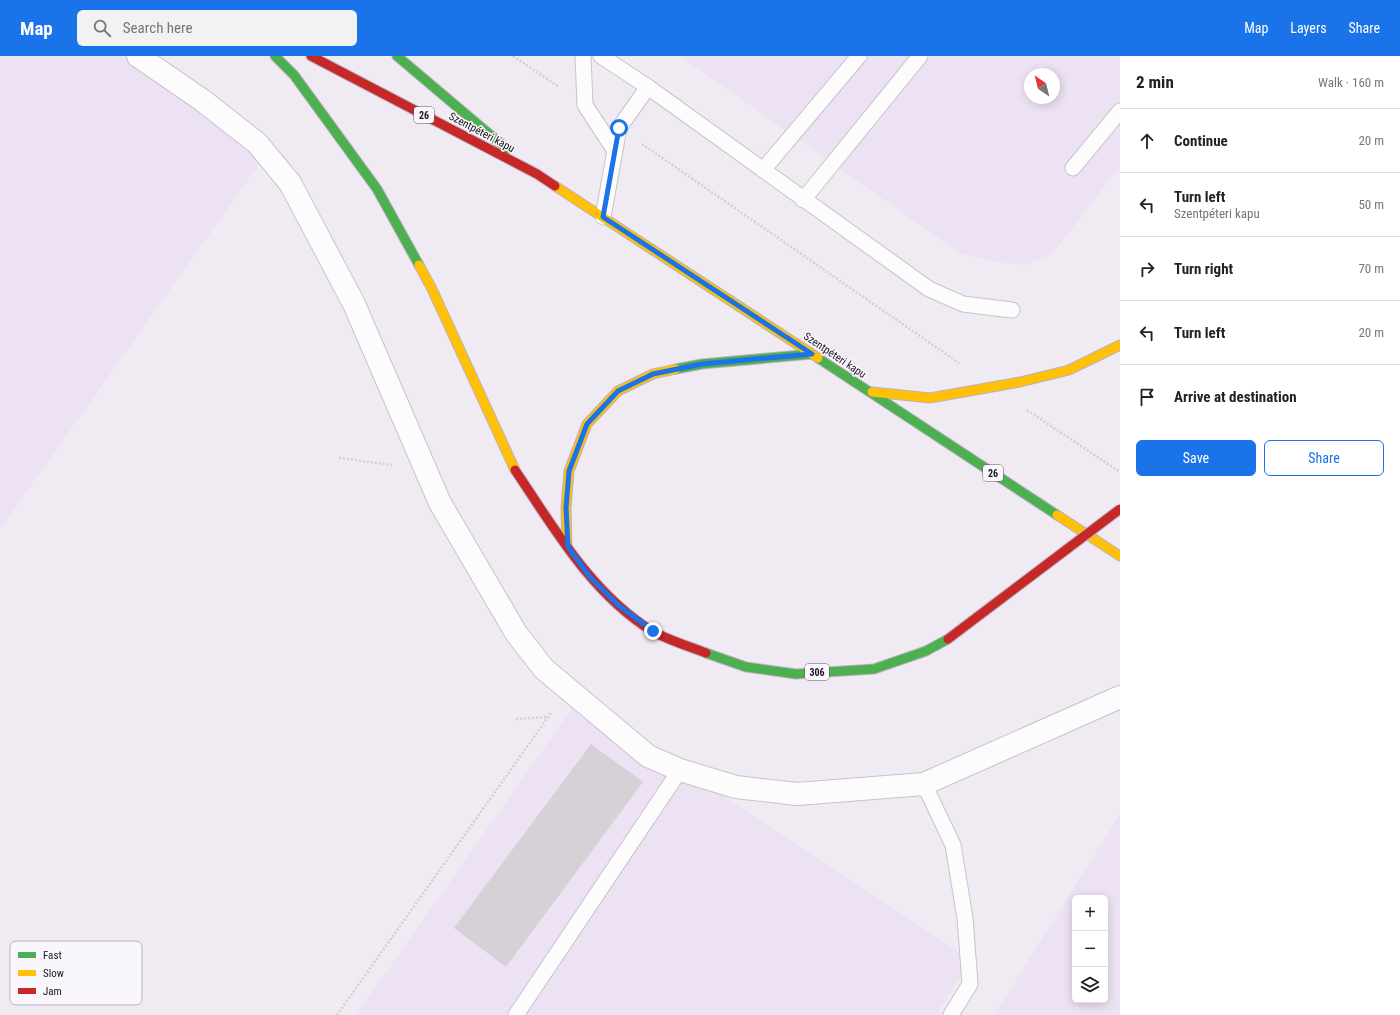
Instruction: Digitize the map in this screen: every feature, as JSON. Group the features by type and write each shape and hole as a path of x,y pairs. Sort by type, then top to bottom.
{"main road":[{"path":"275,56 294,75 377,188 432,289 515,470 568,547"},
{"name":"Szentpéteri kapu","path":"311,56 537,174 1120,556"},
{"name":"Szentpéteri kapu","path":"398,56 537,174"},
{"path":"867,391 930,398 993,387 1068,370 1120,345"},
{"path":"568,547 566,508 569,471 587,424 618,391 653,374 695,366 812,354"},
{"name":"306","path":"568,547 590,577 618,605 653,631 685,645 746,667 796,674 874,669 926,651 948,639 1120,509"}],"street":[{"path":"138,56 202,100 257,143 290,183 354,304 440,503 516,633 544,669 648,756 680,770 736,787 797,794 924,784 1120,697"}],"lane":[{"path":"583,56 585,105 615,151"},
{"path":"601,56 648,87 803,200 929,289 963,304 1012,310"},
{"path":"763,170 859,56"},
{"path":"803,200 920,56"},
{"path":"603,217 619,128 648,87"},
{"path":"1073,168 1120,111"},
{"path":"516,1015 680,770"},
{"path":"924,784 953,845 965,918 970,984 950,1015"}],"path":[{"path":"513,56 585,105"},
{"path":"619,128 993,387 1120,472"},
{"path":"339,458 391,465 426,472"},
{"path":"337,1015 567,689"},
{"path":"516,719 548,717"}],"shaded area":[{"path":"0,56 121,56 265,156 0,529"},
{"path":"680,56 1120,56 1120,166 1053,253 1025,265 1004,263 961,254"},
{"path":"578,700 971,960 936,1015 356,1015"},
{"path":"1120,814 1120,1015 994,1015"}],"building":[{"path":"591,744 643,782 506,967 454,928"}],"traffic: fast":[{"path":"275,56 294,75 377,189 419,265"},
{"path":"397,56 507,149"},
{"path":"676,369 702,364 812,354"},
{"path":"818,358 1057,515"},
{"path":"706,653 746,667 796,674 874,669 926,651 948,639"}],"traffic: slow":[{"path":"555,186 818,358"},
{"path":"419,265 432,289 515,470"},
{"path":"872,392 930,398 1020,382 1069,370 1120,345"},
{"path":"567,547 566,508 569,471 587,424 618,391 653,374 676,369"},
{"path":"1057,515 1120,556"}],"traffic: jam":[{"path":"311,56 537,174 555,186"},
{"path":"515,470 575,558 610,598 630,616 652,631 706,653"},
{"path":"948,639 1120,509"}],"route":[{"path":"619,128 603,217 812,354 702,364 653,374 618,391 587,424 569,471 566,508 568,547 590,577 618,605 653,631"}]}
